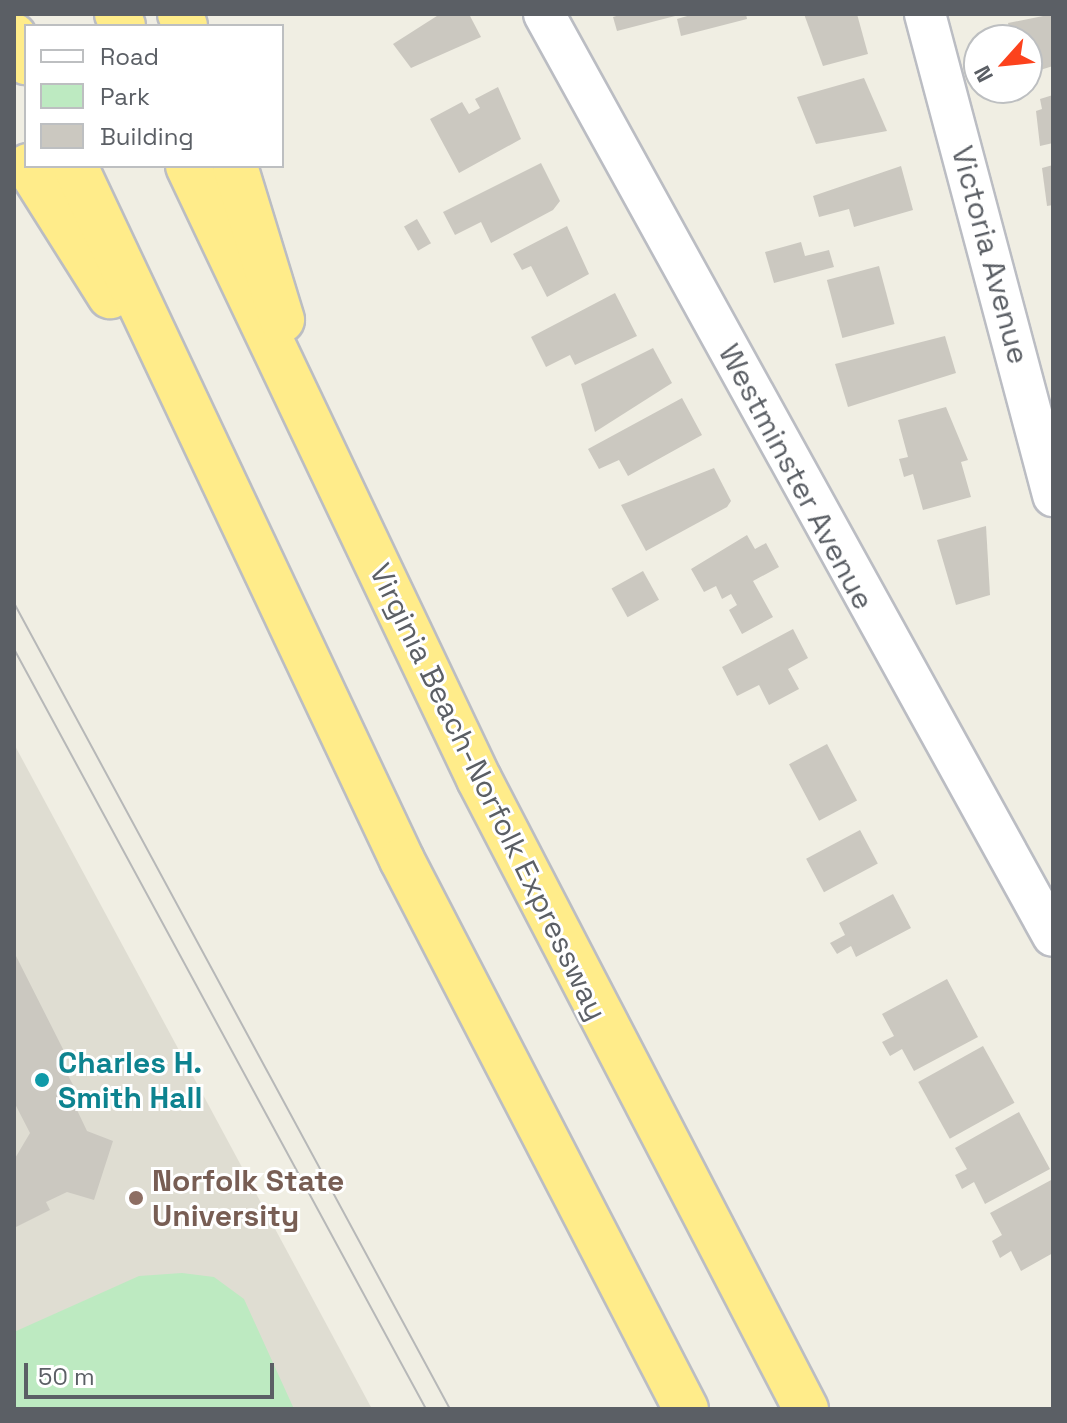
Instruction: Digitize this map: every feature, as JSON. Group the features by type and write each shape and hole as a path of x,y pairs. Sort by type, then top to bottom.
{"highway":[{"path":"14,36 24,58"},
{"path":"29,168 207,451"},
{"path":"76,168 207,451 450,956 686,1409"},
{"name":"Virginia Beach-Norfolk Expressway","path":"189,168 306,419 590,999 806,1409"},
{"path":"236,168 306,419"}],"street":[{"name":"Westminster Avenue","path":"544,14 1053,936"},
{"name":"Victoria Avenue","path":"925,14 1053,496"}],"shaded area":[{"name":"Norfolk State University","path":"14,744 145,987 372,1409 14,1409"}],"green space":[{"path":"182,1273 214,1277 244,1299 294,1409 14,1409 14,1332 139,1276"}],"building":[{"path":"440,14 469,14 481,37 411,68 393,44"},
{"path":"623,14 679,15 617,31 613,17"},
{"path":"694,14 746,14 747,19 681,36 677,19"},
{"path":"804,14 857,14 868,54 823,66"},
{"path":"1053,14 1053,66 1043,69 1043,24 1008,23"},
{"path":"864,78 887,131 816,144 797,97"},
{"path":"498,87 521,139 459,173 430,119 462,102 469,114 480,108 475,99"},
{"path":"1053,95 1053,143 1040,146 1036,111 1042,109 1043,98"},
{"path":"541,163 560,201 553,210 491,243 481,222 455,235 443,212"},
{"path":"1053,165 1053,205 1047,206 1042,168"},
{"path":"901,166 913,210 854,227 849,209 819,217 813,196"},
{"path":"417,219 431,243 418,251 404,226"},
{"path":"567,226 589,274 547,297 531,266 522,270 513,254"},
{"path":"801,242 805,256 829,250 834,267 774,283 765,252"},
{"path":"879,266 895,324 842,338 827,280"},
{"path":"615,293 637,336 575,365 570,355 546,367 531,337"},
{"path":"945,336 956,373 848,407 835,364"},
{"path":"653,348 672,383 595,432 581,384"},
{"path":"682,398 702,435 628,476 619,460 599,469 588,449"},
{"path":"946,407 968,460 961,462 971,497 923,510 913,474 904,477 899,459 908,457 898,420"},
{"path":"714,468 731,501 727,507 646,551 621,505"},
{"path":"986,526 990,595 956,605 937,540"},
{"path":"747,535 755,549 766,543 779,567 753,581 773,617 742,634 729,610 737,605 731,594 722,599 716,586 704,592 691,569"},
{"path":"643,571 659,600 628,617 612,588"},
{"path":"793,629 808,658 788,669 799,689 769,705 759,685 737,696 722,667"},
{"path":"827,744 857,801 819,821 789,764"},
{"path":"860,830 878,864 824,892 806,859"},
{"path":"893,894 911,928 856,957 851,946 837,954 830,943 845,935 839,923"},
{"name":"Charles H. Smith Hall","path":"16,956 66,1055 59,1058 84,1106 77,1110 87,1131 113,1141 94,1200 67,1192 46,1202 50,1210 14,1228 14,1160 30,1133 14,1102"},
{"path":"947,979 978,1037 914,1071 902,1049 890,1056 882,1042 894,1036 882,1014"},
{"path":"983,1046 1015,1103 950,1139 918,1082"},
{"path":"1019,1112 1050,1169 985,1204 974,1182 962,1189 955,1175 967,1169 955,1148"},
{"path":"1053,1179 1053,1253 1021,1271 1011,1251 1000,1258 992,1241 1002,1235 990,1213"}],"tram line":[{"path":"14,603 450,1409"},
{"path":"14,649 426,1409"}],"place":[{"name":"Charles H. Smith Hall","path":"42,1080"},
{"name":"Norfolk State University","path":"136,1198"}]}
